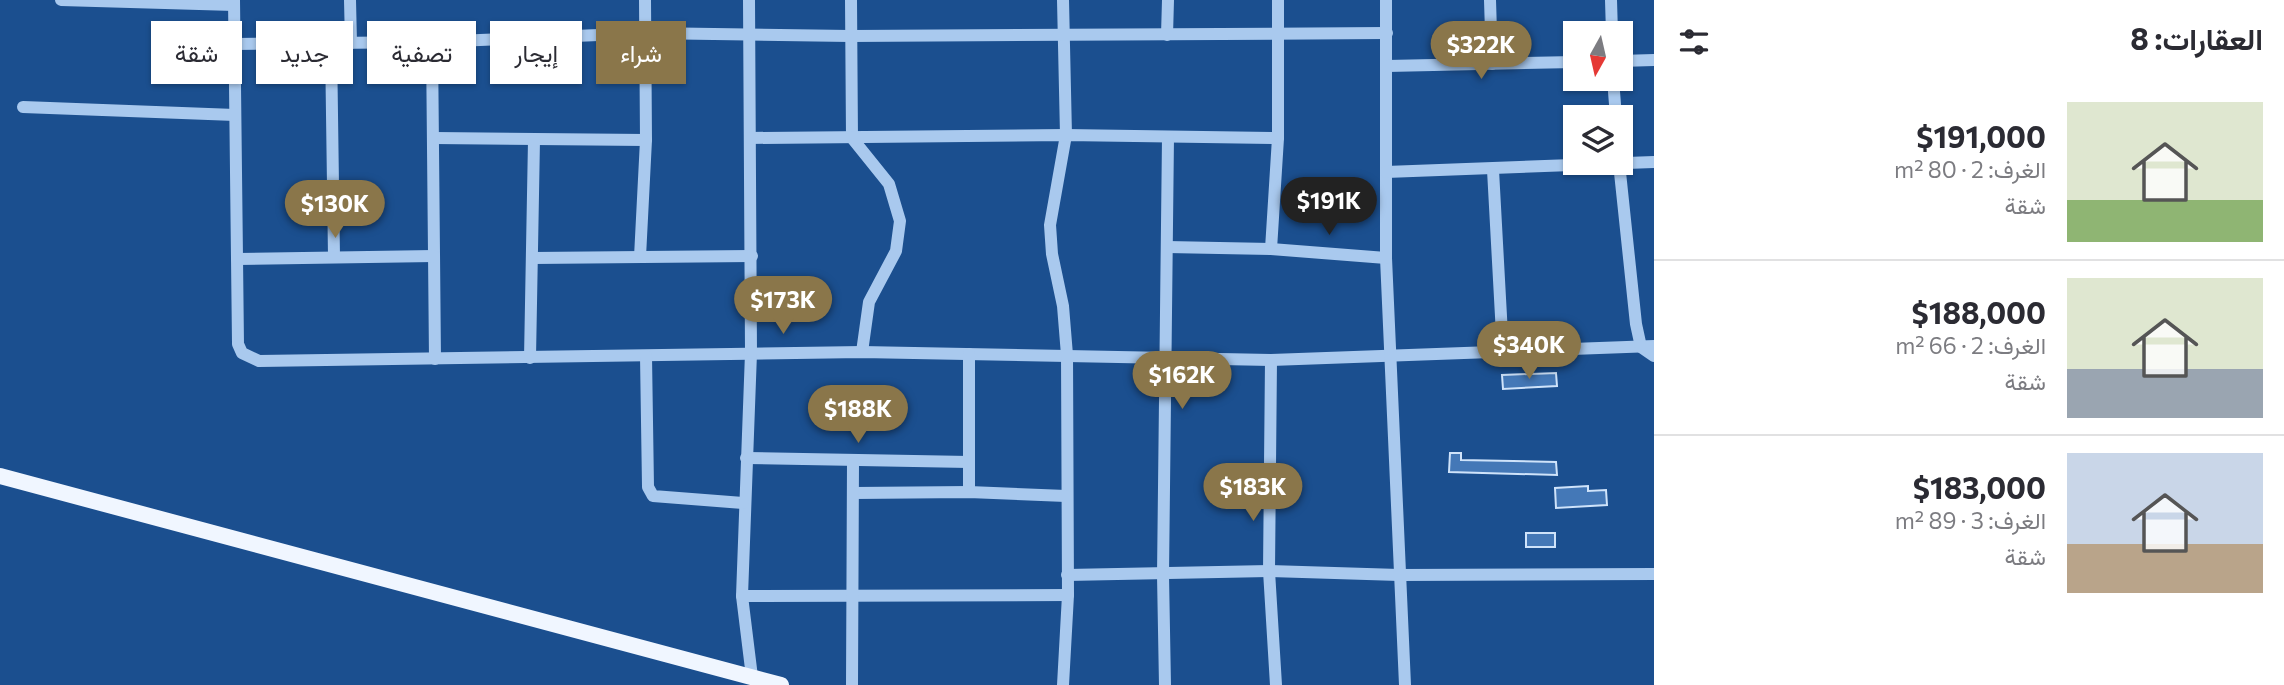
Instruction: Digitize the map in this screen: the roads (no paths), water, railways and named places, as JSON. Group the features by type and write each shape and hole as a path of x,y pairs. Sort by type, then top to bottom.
{"main road":[{"path":"0,475 781,685"}],"street":[{"path":"61,0 234,2 234,21"},
{"path":"350,0 350,21"},
{"path":"645,0 646,21"},
{"path":"750,0 751,353 743,502 742,596 752,677"},
{"path":"850,0 852,138 889,184 900,221 896,251 869,302 862,352"},
{"path":"1063,0 1066,135 1049,225 1063,306 1067,355 1068,595 1063,685"},
{"path":"1167,35 1168,0"},
{"path":"1271,249 1278,138 1278,0"},
{"path":"1386,0 1385,258 1405,685"},
{"path":"1490,0 1492,64"},
{"path":"1611,0 1612,21"},
{"path":"686,34 1278,36 1387,33"},
{"path":"476,40 596,35"},
{"path":"1633,61 1654,60"},
{"path":"1387,66 1563,62"},
{"path":"235,84 238,344 242,353 249,358 300,362 862,352 1271,360 1648,347"},
{"path":"332,84 334,257"},
{"path":"432,84 435,359"},
{"path":"640,257 647,84"},
{"path":"23,107 235,115"},
{"path":"750,138 1066,135 1278,138"},
{"path":"1166,685 1163,575 1168,137"},
{"path":"433,138 646,140"},
{"path":"530,358 534,140"},
{"path":"1633,163 1654,162"},
{"path":"1386,172 1563,166"},
{"path":"1493,170 1503,353"},
{"path":"1620,175 1630,284 1648,347 1654,356"},
{"path":"1167,247 1271,249 1385,258"},
{"path":"237,259 434,256"},
{"path":"533,258 751,257"},
{"path":"969,354 969,492"},
{"path":"646,356 648,487 653,496 743,502"},
{"path":"1271,360 1269,571 1276,685"},
{"path":"746,458 969,462"},
{"path":"852,685 850,596 853,462"},
{"path":"854,493 969,492 1066,496"},
{"path":"1068,575 1269,571 1399,575 1654,574"},
{"path":"742,596 1068,595"}]}
